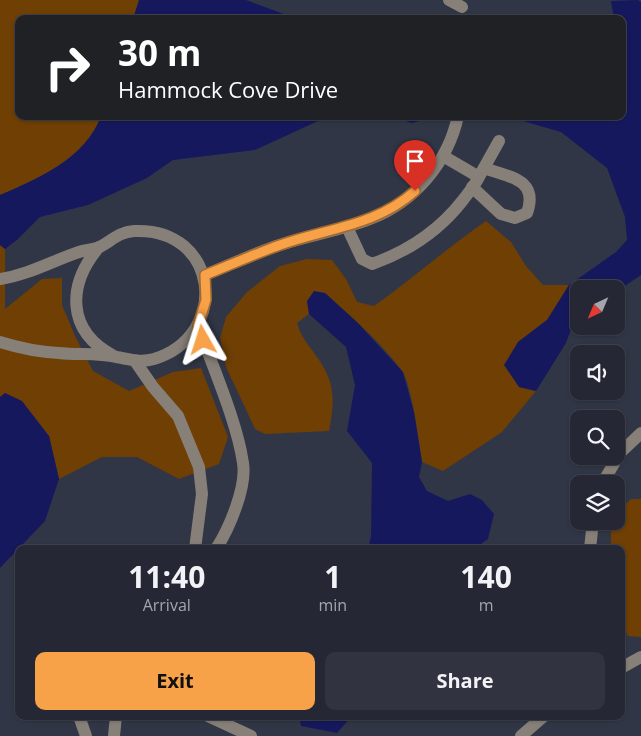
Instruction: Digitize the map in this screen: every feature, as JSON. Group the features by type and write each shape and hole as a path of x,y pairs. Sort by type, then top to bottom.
{"street":[{"path":"449,0 465,8"},
{"path":"205,275 281,244 370,220 404,200 425,181 443,156 452,137 457,120"},
{"path":"347,227 362,259 372,264 392,257 421,242 450,216 478,177 499,141"},
{"path":"443,156 478,177"},
{"path":"0,342 43,352 116,357 135,361 154,359 171,351 182,344 198,325 206,300 205,275 196,258 188,249 177,242 154,233 134,231 122,233 110,238 99,248 84,268 75,305 84,329 96,344 116,357"},
{"path":"0,279 14,277 80,252 99,248"},
{"path":"198,325 234,428 244,464 235,511 228,530 219,545"},
{"path":"135,361 153,388 178,416 199,467 202,494 196,545"},
{"path":"607,475 620,453 641,433"},
{"path":"590,545 592,530"},
{"path":"625,665 641,657"},
{"path":"80,720 86,736"},
{"path":"114,736 116,720"},
{"path":"217,720 251,736"},
{"path":"521,736 539,720"}],"shaded area":[{"path":"0,0 139,0 134,15 15,15 15,120 99,120 94,131 84,144 59,165 30,182 0,195"},
{"path":"139,0 246,0 286,15 134,15"},
{"path":"638,0 641,2 641,275 625,286 625,280 576,280 616,252 627,240 625,217 607,168 561,132 523,120 626,120 626,15 613,15 611,1"},
{"path":"99,120 320,120 255,150 173,160 147,178 88,205 40,217 5,249 0,245 0,195 30,182 59,165 84,144 94,131"},
{"path":"402,120 423,120 412,123"},
{"path":"486,221 511,242 526,266 543,285 569,285 547,320 518,342 519,387 536,391 502,432 443,471 422,462 412,401 406,378 402,371 376,341 325,293 307,301 309,314 297,323 302,336 322,364 331,385 332,408 329,431 265,434 255,429 226,367 220,338 226,317 247,292 280,266 307,259 332,260 346,279 357,302 374,306"},
{"path":"0,245 5,249 5,309 42,279 62,278 62,305 93,371 129,391 173,372 201,368 228,437 219,464 179,479 137,457 102,457 59,479 49,436 5,393 0,397"},
{"path":"569,285 570,332 566,343 536,391 519,387 504,365 518,342 547,320"},
{"path":"314,291 325,293 358,323 403,372 414,412 422,462 419,477 427,491 448,501 470,494 482,500 494,514 488,539 480,545 369,545 371,536 372,463 347,431 355,385 346,347 309,314 307,301"},
{"path":"5,393 22,401 49,436 59,479 45,521 22,545 15,545 15,552 0,568 0,397"},
{"path":"631,499 641,499 641,637 628,636 625,629 625,545 611,545 611,530 625,530 625,505"},
{"path":"300,720 348,720 337,733 301,726"}],"route":[{"path":"203,340 198,325 206,300 205,275 281,244 370,220 388,211 415,191"}]}
